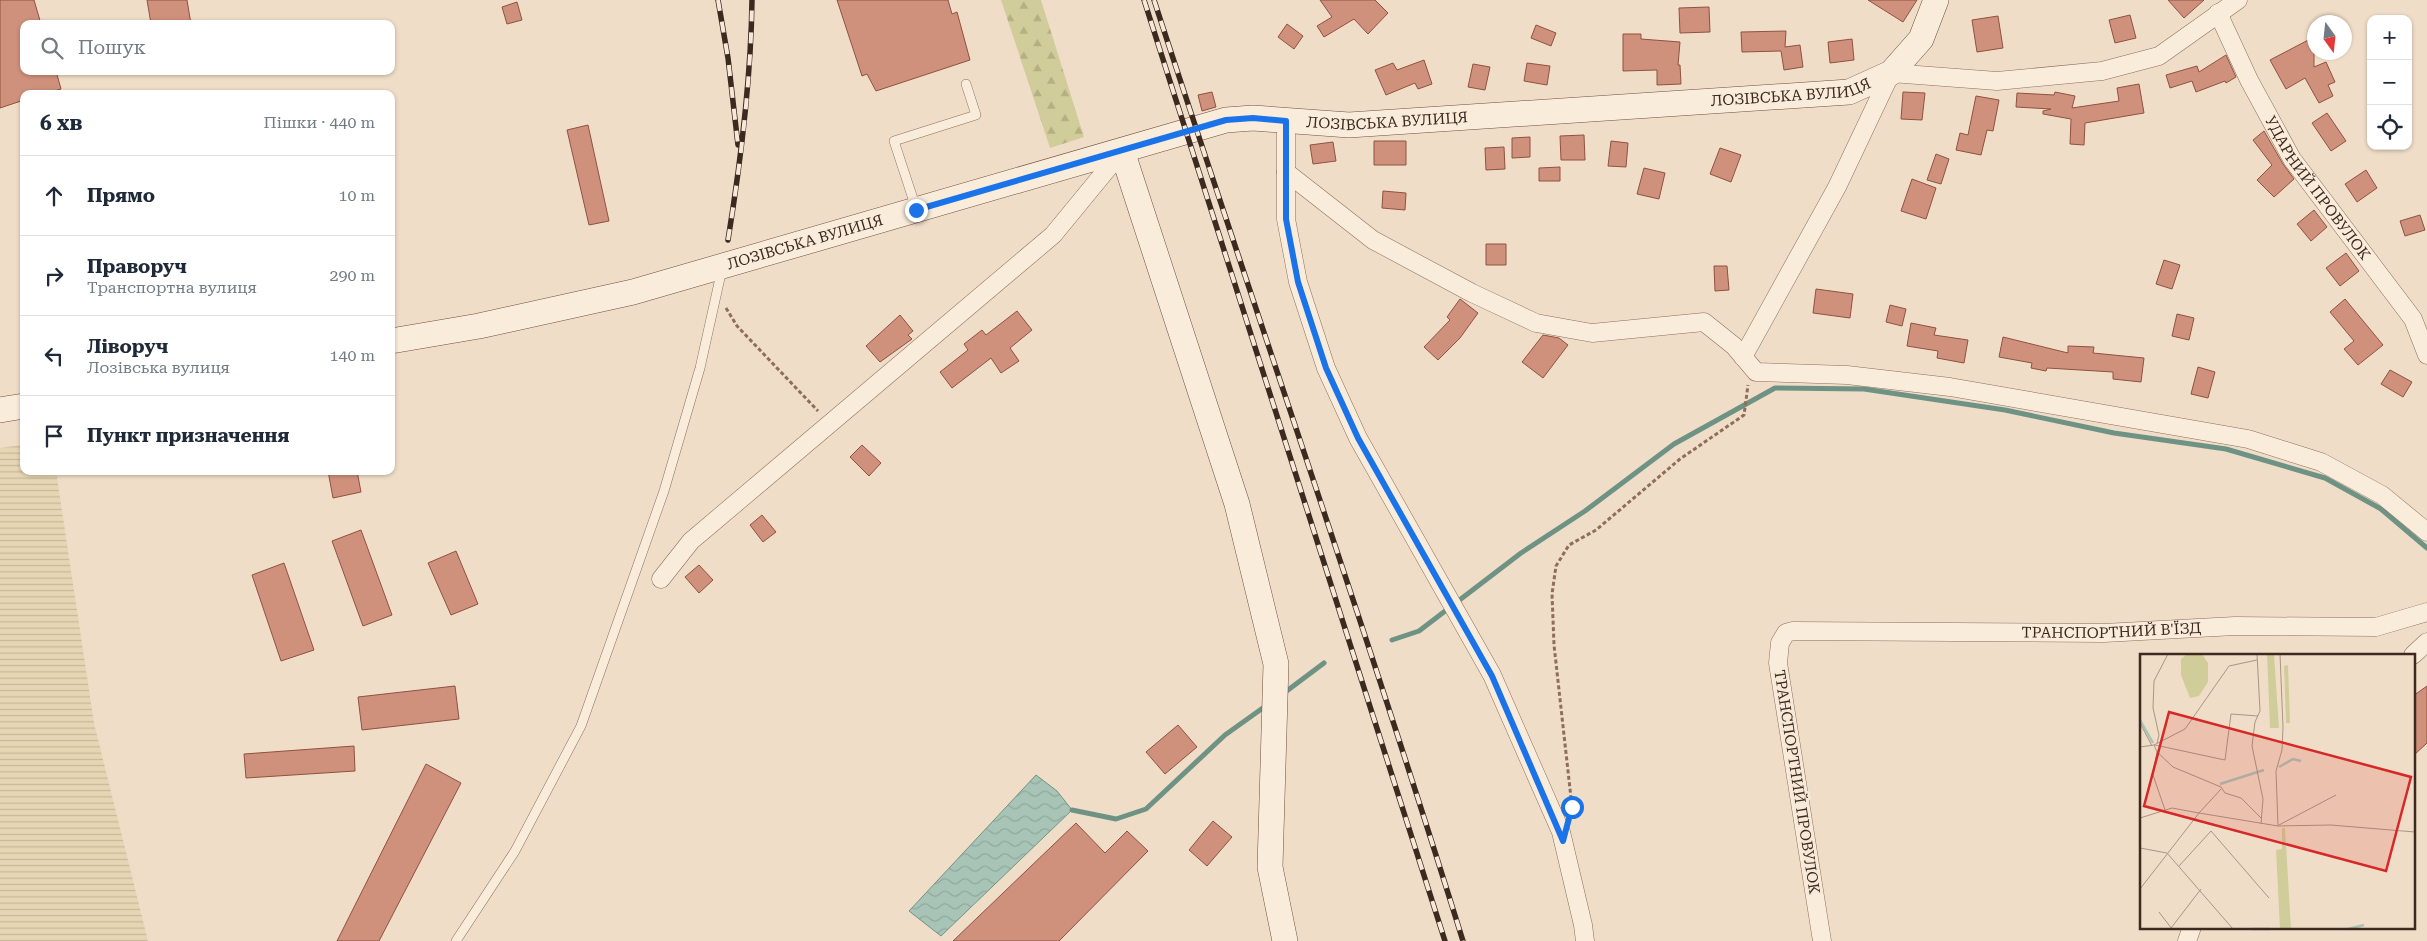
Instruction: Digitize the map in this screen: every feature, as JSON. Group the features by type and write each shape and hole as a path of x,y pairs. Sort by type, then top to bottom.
{"main road":[{"path":"1891,73 1920,39 1936,0"},
{"name":"ЛОЗІВСЬКА ВУЛИЦЯ","path":"395,340 479,326 633,292 1226,120 1253,118 1349,125 1849,92 1891,73"},
{"path":"1122,151 1237,504 1276,664 1270,866 1285,941"},
{"path":"0,410 20,407"}],"street":[{"name":"ЛОЗІВСЬКА ВУЛИЦЯ","path":"1891,73 1997,80 2102,71 2159,56 2238,0"},
{"name":"УДАРНИЙ ПРОВУЛОК","path":"2218,13 2249,80 2292,160 2413,319 2427,355"},
{"path":"1747,362 1837,187 1891,73"},
{"path":"1286,121 1286,219 1298,282 1326,368 1358,438 1492,676 1563,841 1583,924 1585,941"},
{"path":"661,579 691,541 1054,235 1122,151"},
{"path":"1286,172 1373,240 1472,293 1536,323 1592,333 1704,322 1734,346 1756,372 1847,375 1950,387 2248,440 2321,462 2382,495 2427,532"},
{"name":"ТРАНСПОРТНИЙ В'ЇЗД","path":"1794,631 2104,633 2235,626 2376,627 2427,612"},
{"name":"ТРАНСПОРТНИЙ ПРОВУЛОК","path":"1794,631 1786,633 1780,643 1778,664 1822,941"},
{"path":"2414,654 2427,642"},
{"path":"2187,941 2192,928"}],"lane":[{"path":"916,210 894,141 976,115 966,84"},
{"path":"456,941 515,851 581,726 664,491 700,368 722,266"}],"path":[{"path":"716,294 737,326 831,424"},
{"path":"1563,841 1572,807 1554,645 1552,594 1556,566 1569,545 1596,530 1654,479 1744,415 1747,362"}],"shaded area":[{"path":"20,445 20,475 57,475 94,723 148,941 0,941 0,448"}],"green space":[{"path":"1001,0 1041,0 1084,137 1050,148"}],"water":[{"path":"1036,775 1057,791 1072,810 941,936 909,911"}],"building":[{"path":"0,0 34,0 40,20 20,20 20,75 57,75 61,89 20,90 20,101 0,108"},
{"path":"147,0 187,0 190,20 150,20"},
{"path":"837,0 948,0 952,14 957,12 970,60 876,91 867,74 862,76"},
{"path":"1320,0 1375,0 1388,13 1368,34 1354,19 1324,37 1317,26 1332,17"},
{"path":"1868,0 1917,0 1903,22"},
{"path":"2168,0 2204,0 2184,18"},
{"path":"517,2 522,20 507,24 502,7"},
{"path":"1709,7 1710,32 1680,33 1679,8"},
{"path":"2130,15 2136,38 2115,43 2109,20"},
{"path":"1998,16 2003,48 1977,52 1972,20"},
{"path":"1287,24 1303,36 1294,49 1278,37"},
{"path":"1536,25 1556,33 1551,46 1531,38"},
{"path":"1786,31 1785,47 1800,45 1803,67 1784,70 1781,51 1742,52 1741,32"},
{"path":"1623,34 1641,34 1641,39 1680,42 1678,65 1680,65 1681,84 1657,85 1657,70 1623,71"},
{"path":"1852,39 1854,60 1830,63 1828,42"},
{"path":"2307,41 2307,60 2314,60 2314,67 2326,62 2335,82 2328,85 2333,96 2319,103 2305,78 2286,89 2270,60"},
{"path":"2226,55 2236,77 2226,83 2225,81 2196,92 2192,81 2170,88 2166,75 2197,66 2199,72"},
{"path":"1424,60 1432,84 1418,89 1415,83 1386,95 1375,70 1393,63 1397,70"},
{"path":"1527,63 1550,66 1547,85 1524,81"},
{"path":"1473,64 1490,67 1485,90 1468,87"},
{"path":"2139,84 2144,113 2085,123 2084,145 2070,144 2071,119 2043,114 2043,111 2051,109 2016,107 2017,93 2054,95 2055,92 2075,96 2072,108 2119,101 2117,88"},
{"path":"1212,92 1216,107 1202,111 1198,95"},
{"path":"1903,92 1925,93 1922,120 1901,119"},
{"path":"1976,96 1999,100 1993,131 1987,130 1981,155 1956,150 1960,133 1968,135"},
{"path":"2327,113 2346,141 2331,151 2312,123"},
{"path":"588,125 609,221 589,225 567,130"},
{"path":"2264,131 2294,179 2274,197 2257,180 2272,165 2253,140"},
{"path":"1584,135 1585,160 1561,160 1560,136"},
{"path":"1530,137 1530,157 1512,158 1512,138"},
{"path":"1374,141 1406,141 1406,165 1374,165"},
{"path":"1611,141 1628,143 1626,167 1608,166"},
{"path":"1333,142 1336,161 1313,164 1310,145"},
{"path":"1504,147 1505,169 1486,170 1485,148"},
{"path":"1720,148 1741,155 1731,182 1710,174"},
{"path":"1936,154 1949,159 1941,184 1927,180"},
{"path":"1560,167 1560,181 1539,181 1539,168"},
{"path":"1644,168 1665,173 1659,199 1637,194"},
{"path":"2366,170 2377,188 2357,202 2345,184"},
{"path":"1912,179 1936,188 1926,219 1901,211"},
{"path":"1383,191 1406,193 1405,210 1382,208"},
{"path":"2314,210 2327,227 2311,241 2297,224"},
{"path":"2420,215 2425,230 2405,236 2400,221"},
{"path":"1486,244 1506,244 1506,265 1486,265"},
{"path":"2346,253 2359,271 2340,286 2326,268"},
{"path":"2164,260 2180,265 2172,289 2156,284"},
{"path":"1714,266 1727,266 1729,290 1715,291"},
{"path":"1816,289 1853,294 1850,318 1813,313"},
{"path":"1460,299 1478,313 1460,338 1438,360 1424,347 1450,320 1447,317"},
{"path":"2345,299 2383,345 2358,365 2344,349 2354,341 2330,312"},
{"path":"1890,305 1906,309 1902,326 1886,322"},
{"path":"1017,311 1032,330 1010,348 1019,361 1001,373 991,358 952,388 940,372 968,350 964,344 982,330 986,335"},
{"path":"2177,314 2194,318 2189,340 2172,336"},
{"path":"900,315 913,331 908,335 912,339 880,362 866,346"},
{"path":"1911,323 1936,328 1934,335 1968,340 1964,363 1937,358 1938,351 1907,346"},
{"path":"1543,335 1559,338 1568,345 1543,378 1522,362"},
{"path":"2003,337 2068,353 2068,346 2094,347 2093,353 2144,358 2141,382 2113,379 2113,372 2047,368 2046,371 2031,368 2032,363 1999,357"},
{"path":"2198,367 2215,372 2208,398 2191,394"},
{"path":"2390,370 2412,382 2403,397 2381,384"},
{"path":"862,445 881,463 869,476 850,457"},
{"path":"329,475 358,475 361,492 333,498"},
{"path":"762,515 776,532 763,542 750,525"},
{"path":"361,530 392,615 363,626 332,541"},
{"path":"456,551 478,604 451,615 428,563"},
{"path":"284,563 314,650 281,661 252,575"},
{"path":"699,565 713,580 699,593 685,577"},
{"path":"455,686 459,719 362,730 358,697"},
{"path":"2427,686 2427,743 2414,755 2414,695"},
{"path":"1178,725 1197,747 1165,774 1146,752"},
{"path":"354,746 355,771 246,778 244,754"},
{"path":"426,764 461,783 379,941 337,941"},
{"path":"1213,821 1232,837 1207,866 1189,850"},
{"path":"1076,823 1105,853 1127,831 1148,851 1059,941 953,941"}],"waterway":[{"path":"1392,640 1419,631 1521,553 1585,511 1674,444 1775,388 1864,389 2005,410 2114,433 2226,449 2325,478 2381,509 2427,548"},
{"path":"1284,693 1324,663"},
{"path":"1072,810 1116,819 1146,809 1225,735 1267,705"}],"railway":[{"path":"718,0 728,58 738,145"},
{"path":"728,240 744,120 750,60 752,0"},
{"path":"1144,0 1445,941"},
{"path":"1154,0 1388,705 1463,941"}],"route":[{"path":"916,210 1122,151 1186,130 1226,120 1253,118 1286,121 1286,219 1298,282 1326,368 1358,438 1492,676 1561,832 1563,841 1572,807"}]}
